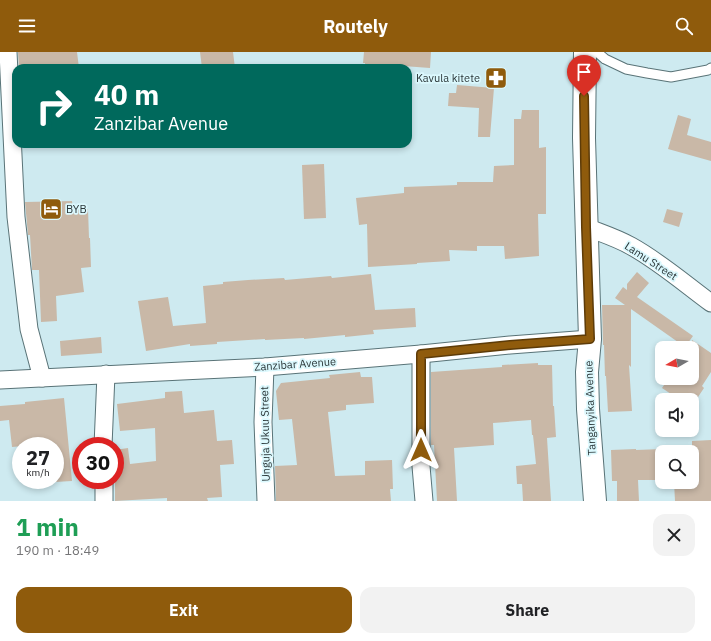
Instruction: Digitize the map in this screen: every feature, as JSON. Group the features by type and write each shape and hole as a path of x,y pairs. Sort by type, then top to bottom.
{"main road":[{"name":"Tanganyika Avenue","path":"585,52 584,138 590,339 587,372 588,409 595,501"}],"street":[{"path":"8,52 12,134"},
{"path":"13,148 16,217 29,329 42,378"},
{"name":"Lamu Street","path":"586,227 616,239 648,257 711,303"},
{"name":"Zanzibar Avenue","path":"0,380 265,367 590,339"},
{"path":"421,354 422,466 424,501"},
{"name":"Unguja Ukuu Street","path":"265,367 263,422 266,501"},
{"path":"103,437 106,374"},
{"path":"104,489 104,501"}],"lane":[{"path":"597,52 605,59 626,69 671,77 708,70 711,68"}],"building":[{"path":"18,52 77,52 78,64 19,64"},
{"path":"200,52 233,52 234,64 202,64"},
{"path":"364,52 431,52 430,68 412,67 412,64 363,63"},
{"path":"457,85 494,88 490,137 478,137 479,108 448,106 449,93 456,93"},
{"path":"522,110 539,110 539,148 546,147 546,214 538,214 539,256 505,259 504,246 477,246 477,251 449,250 450,261 368,267 367,224 359,225 356,198 404,193 404,187 457,185 457,182 493,182 494,166 514,165 514,119 521,119"},
{"path":"678,115 691,119 687,135 711,142 711,161 668,149"},
{"path":"324,164 326,218 304,219 302,165"},
{"path":"72,201 73,209 88,209 91,267 81,268 84,292 56,296 57,321 41,322 39,270 32,270 30,235 28,235 25,202"},
{"path":"667,209 683,213 679,227 663,222"},
{"path":"637,272 649,283 637,297 693,336 689,341 676,341 631,309 631,367 629,365 632,411 608,412 603,345 602,305 625,305 615,298 623,287 627,290 627,284"},
{"path":"371,274 375,310 415,308 416,327 373,330 374,334 345,337 345,335 304,339 265,339 217,342 217,344 190,346 190,344 146,351 138,301 168,297 173,326 206,323 203,286 223,284 223,282 248,280 284,278 285,280 331,276 332,278"},
{"path":"101,337 102,353 61,356 60,341"},
{"path":"699,345 711,353 711,372 702,386 704,388 699,396 699,393 670,393 662,388 664,385 699,385"},
{"path":"538,363 538,365 552,365 553,406 556,437 547,438 551,501 523,501 522,484 517,484 516,466 536,464 531,420 493,423 494,445 454,448 457,501 437,501 434,445 431,445 431,372"},
{"path":"360,372 361,377 372,377 374,403 346,405 346,410 328,412 335,476 365,475 365,461 392,460 393,489 390,489 391,501 276,501 275,466 297,465 292,419 279,420 276,391 281,383 330,378 329,375"},
{"path":"182,391 184,413 214,410 217,441 232,440 234,464 220,465 222,497 207,498 208,501 167,501 167,498 115,501 115,489 124,489 124,449 128,448 130,464 156,461 155,428 120,431 117,404 165,398 165,392"},
{"path":"64,398 72,481 64,481 64,437 12,437 12,447 9,420 0,421 0,406 25,404 25,402"},
{"path":"711,440 711,501 675,501 674,489 699,489 699,445 692,445 692,441"},
{"path":"655,449 655,480 638,480 639,501 617,501 617,481 612,481 611,450"}],"place":[{"name":"Kavula kitete","path":"496,78"},
{"name":"BYB","path":"51,209"}],"route":[{"path":"421,450 421,354 590,339 586,227 584,96"}]}
